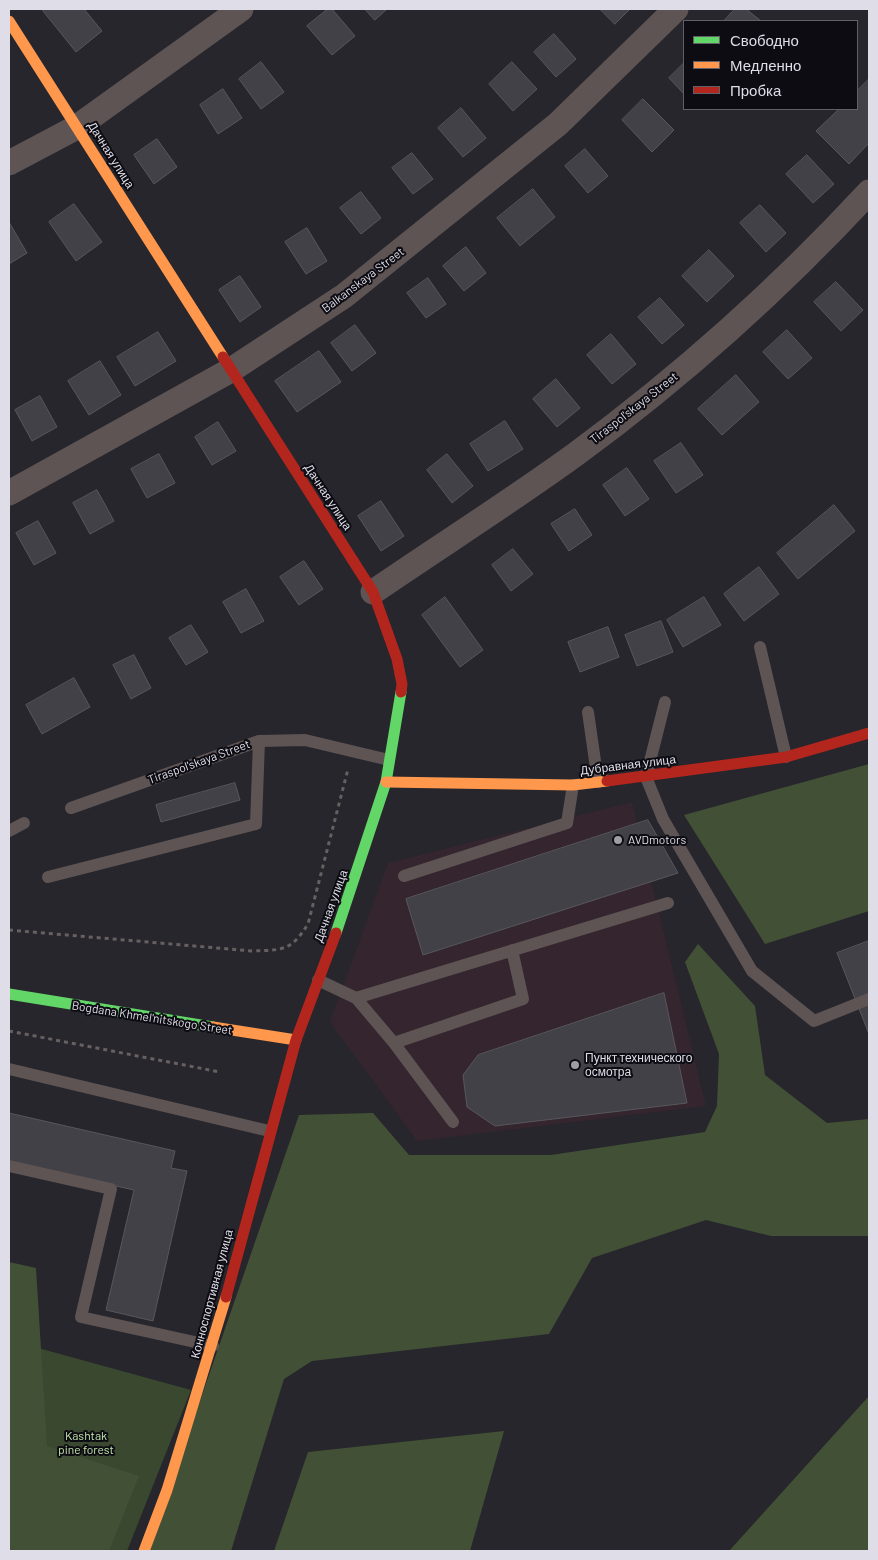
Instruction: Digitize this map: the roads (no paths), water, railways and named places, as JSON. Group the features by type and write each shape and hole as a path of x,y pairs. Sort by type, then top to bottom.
{"main road":[{"name":"Дачная улица","path":"9,21 373,592 397,659 402,684 386,782 348,901 296,1040"},
{"name":"Дубравная улица","path":"386,782 573,786 786,757 869,733"},
{"name":"Bogdana Khmel'nitskogo Street","path":"9,994 296,1040"},
{"name":"Конноспортивная улица","path":"144,1551 167,1490 213,1346 269,1131 296,1040"}],"street":[{"path":"9,163 77,127 242,9"},
{"name":"Balkanskaya Street","path":"9,493 231,370 344,296 456,209 558,124 676,9"},
{"name":"Tiraspol'skaya Street","path":"373,592 576,454 677,375 809,257 869,192"}],"lane":[{"path":"760,647 786,757"},
{"path":"665,702 646,777 663,819 752,971 814,1021 869,1000"},
{"path":"588,712 598,782"},
{"name":"Tiraspol'skaya Street","path":"71,808 259,741 305,740 389,760"},
{"path":"48,877 256,824 259,741"},
{"path":"404,876 567,823 573,786"},
{"path":"9,832 24,824"},
{"path":"356,998 668,903"},
{"path":"394,1043 524,999 512,950"},
{"path":"318,980 356,998 394,1043 453,1122"},
{"path":"9,1069 269,1131"},
{"path":"9,1166 111,1188 81,1317 213,1346"}],"place":[{"name":"AVDmotors","path":"618,840"},
{"name":"Пункт технического осмотра","path":"575,1065"}],"park label":[{"name":"Kashtak pine forest","path":"86,1443"}]}
